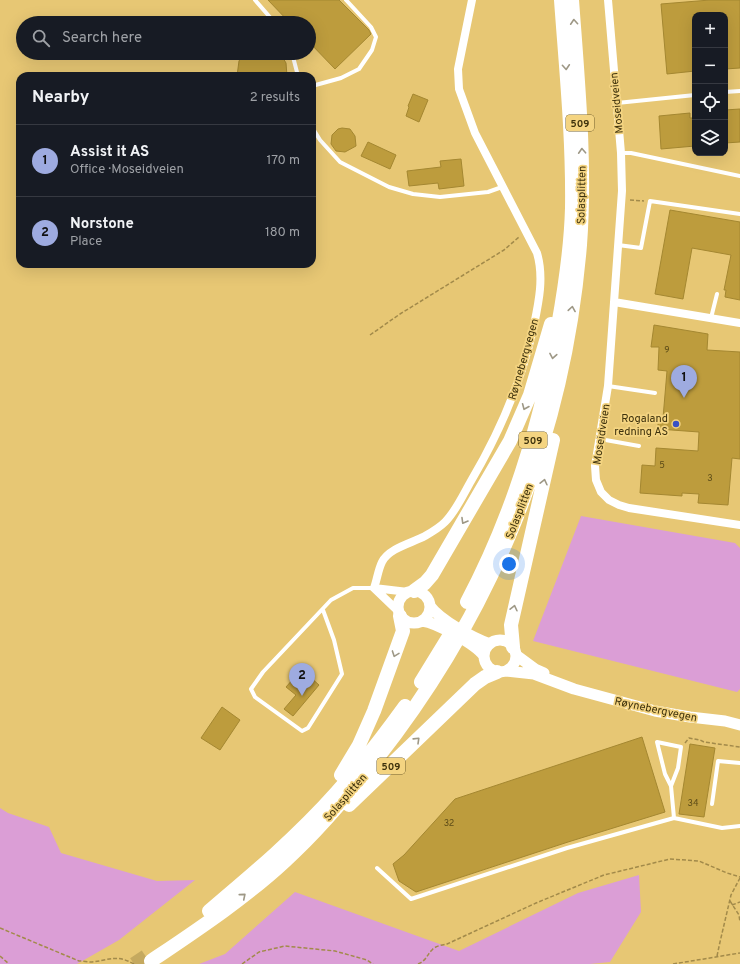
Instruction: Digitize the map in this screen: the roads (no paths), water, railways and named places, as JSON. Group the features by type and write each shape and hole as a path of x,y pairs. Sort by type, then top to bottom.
{"highway":[{"name":"Solasplitten","path":"283,855 338,792 391,725 411,697 448,637 478,580 502,529 515,494 538,420 552,360 564,290 569,248 572,209 571,159 561,0"},
{"name":"Solasplitten","path":"149,959 213,919 345,798 379,757 418,702 456,642 496,567 525,499 555,403 564,361 575,293 582,212 582,158 572,0"},
{"name":"509","path":"411,591 425,583 432,575 495,468 522,415 530,395 554,313 569,248"},
{"name":"509","path":"515,651 511,625 560,405 564,361"},
{"name":"509","path":"283,855 347,767 359,745 374,711 403,631 399,614"},
{"name":"509","path":"283,855 328,825 475,684 485,677 501,672"}],"street":[{"name":"Røynebergvegen","path":"374,588 382,563 389,554 434,531 452,514 487,453 509,407 528,352 536,316 541,283 537,253 475,133 459,89 458,69 472,0"},
{"name":"Moseidveien","path":"608,0 622,191 608,386 595,466 596,480 601,492 609,500 629,508 740,525"},
{"path":"614,302 740,323"},
{"path":"374,588 420,592 429,600 430,606 437,620"},
{"path":"374,588 404,621 416,623 437,620 482,644 487,648 484,656 488,666 501,672 514,665 515,651"},
{"path":"399,614 397,606 399,600 402,595 411,591"},
{"path":"422,621 429,612 430,606"},
{"name":"Røynebergvegen","path":"482,644 500,640 507,642 535,670 574,684 588,692"},
{"name":"Røynebergvegen","path":"501,672 534,674 588,692 655,711 725,721 740,725"},
{"name":"Røynebergvegen","path":"725,721 740,719"}],"lane":[{"path":"256,0 270,16"},
{"path":"316,85 341,78 359,69 372,50 376,37 372,27 346,0"},
{"path":"294,60 297,72"},
{"path":"728,92 740,91"},
{"path":"616,103 692,95"},
{"path":"316,134 340,162 395,189 413,194 440,197 488,192 503,187"},
{"path":"620,153 631,153 740,176"},
{"path":"618,245 641,248 650,201 740,214"},
{"path":"712,318 717,294"},
{"path":"608,386 655,393"},
{"path":"600,439 640,446"},
{"path":"323,610 334,640 342,674 308,728 302,731 255,697 251,689 263,672 331,600 353,588 374,588"},
{"path":"671,786 678,768 681,747 657,742 665,774 671,786 674,818"},
{"path":"712,804 718,761 740,763"},
{"path":"378,868 411,899 567,848 674,818 722,828 740,826"}],"tunnel":[{"path":"134,964 146,956"}],"place":[{"name":"Assist it AS","path":"684,398"},
{"name":"Rogaland redning AS","path":"676,424"},
{"name":"Norstone","path":"302,696"}]}
